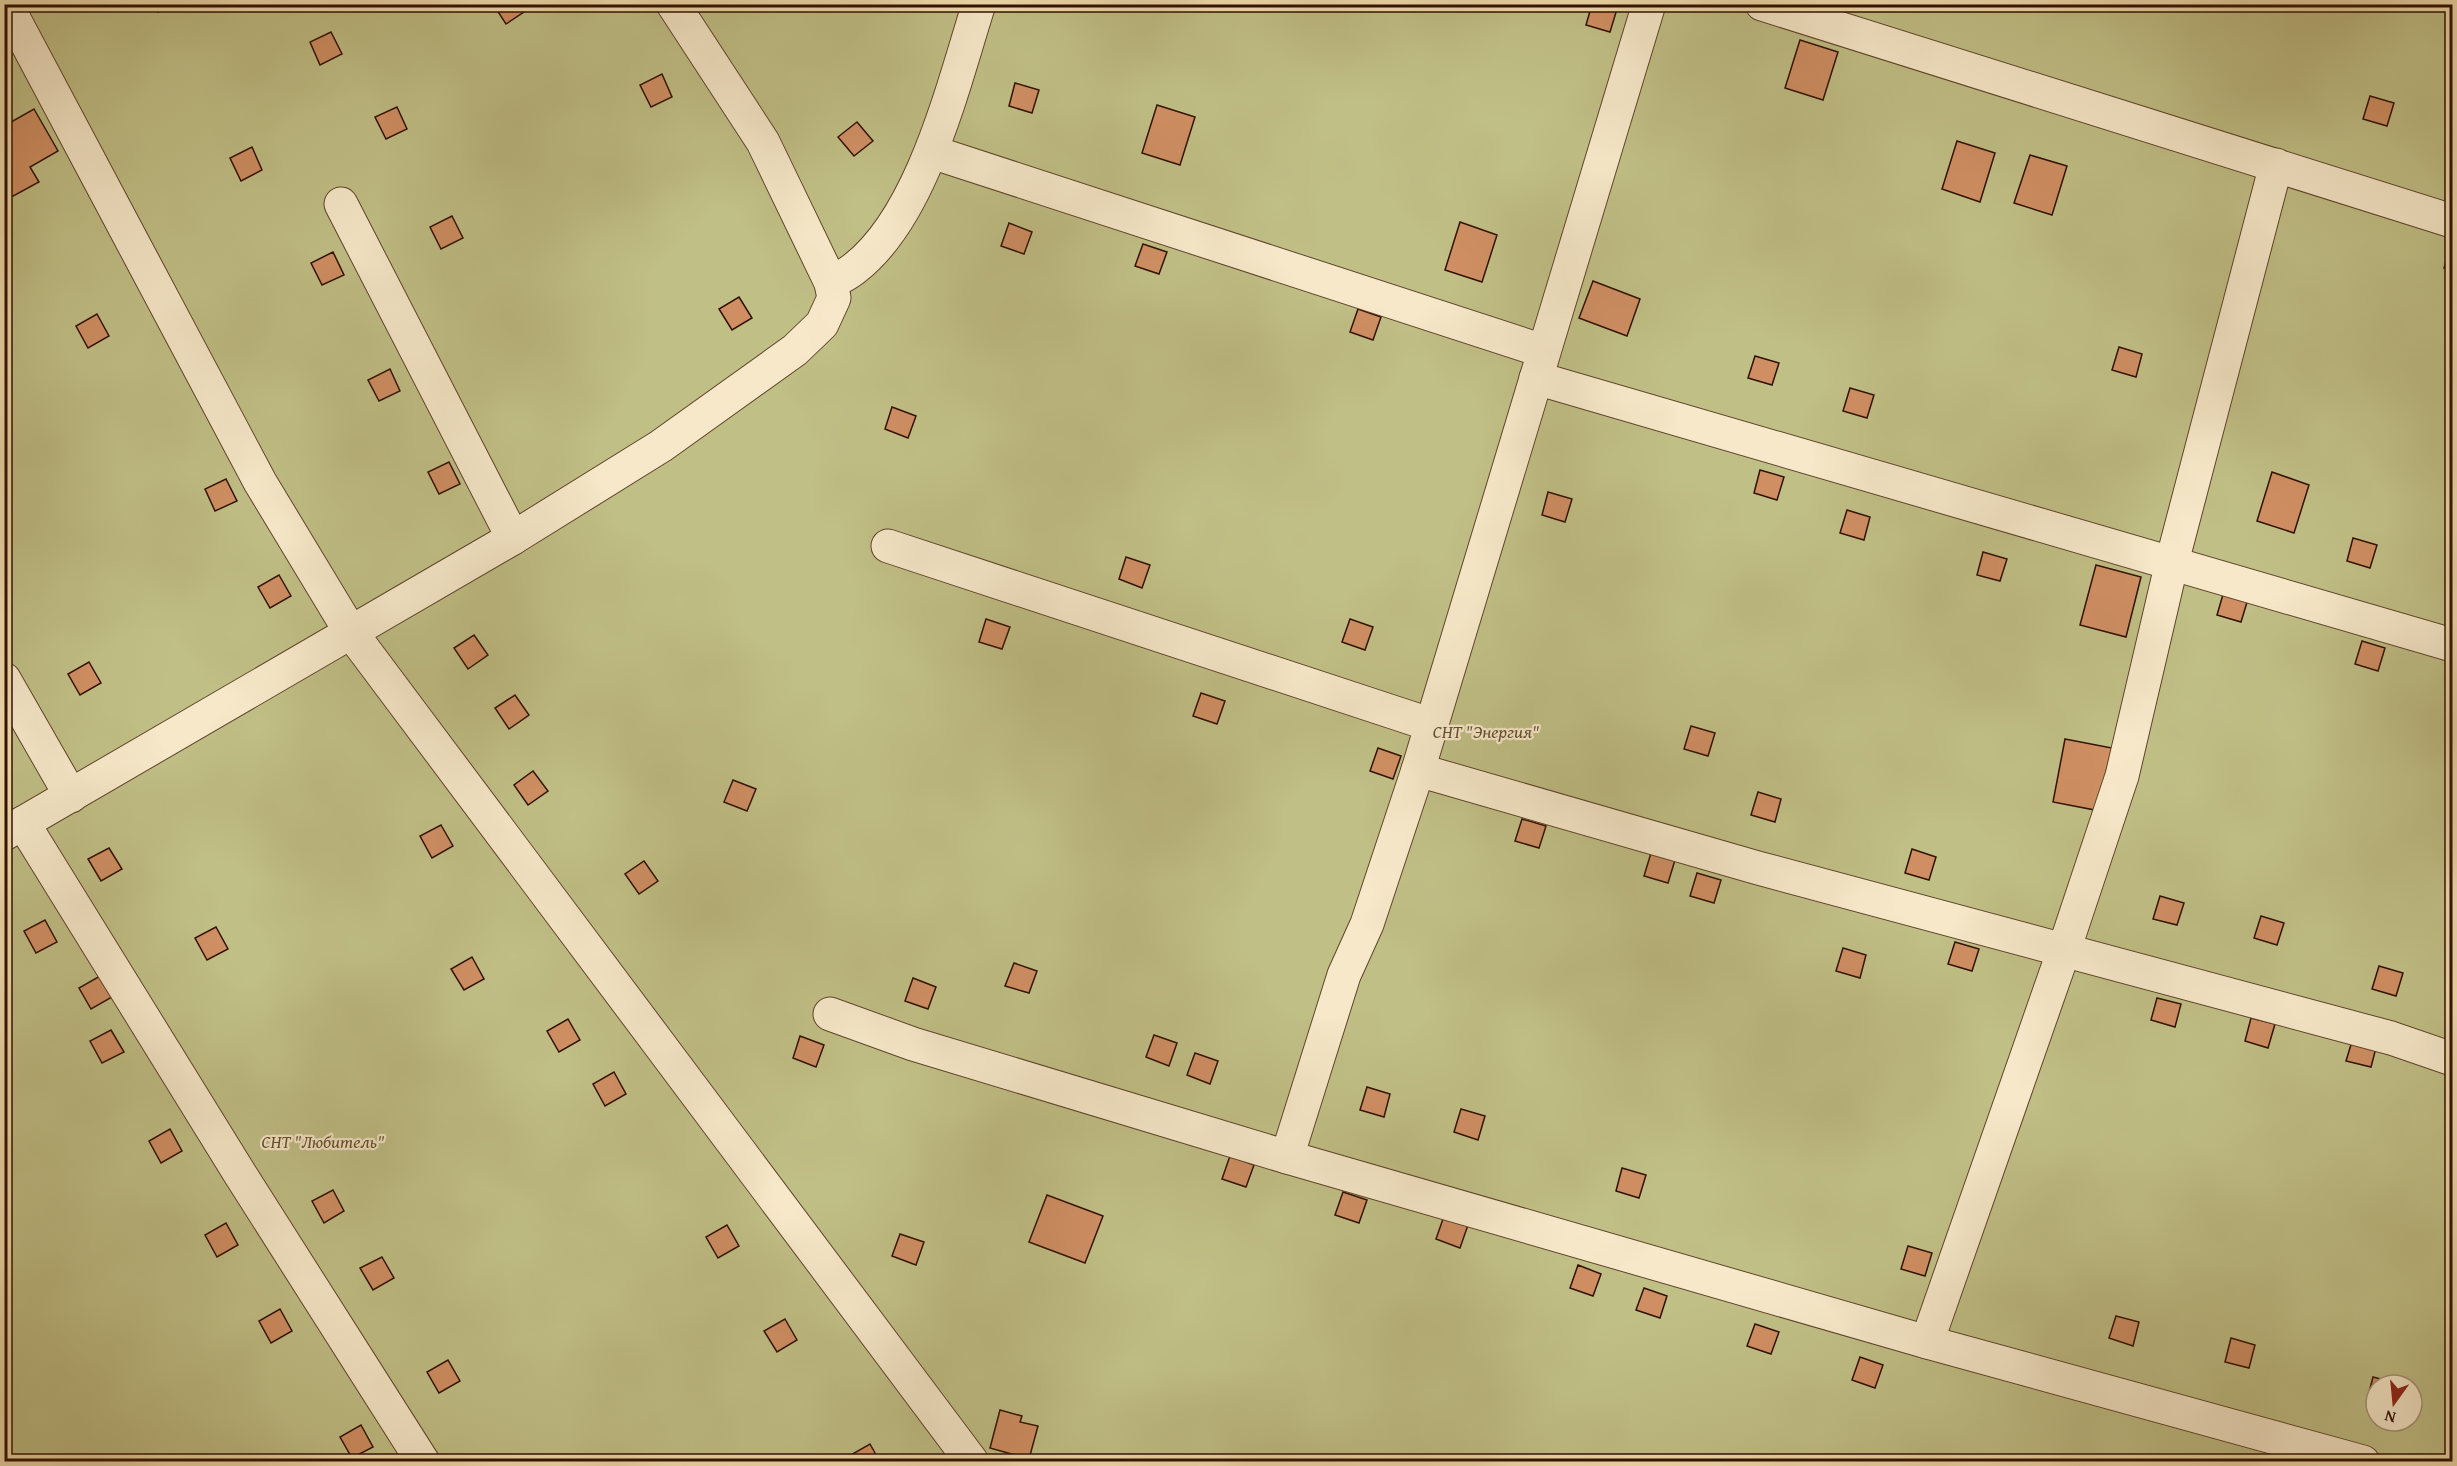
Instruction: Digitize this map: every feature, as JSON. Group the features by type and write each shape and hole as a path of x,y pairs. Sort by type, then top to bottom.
{"lane":[{"path":"6,4 260,482 350,631 972,1461"},
{"path":"423,1461 240,1174 14,829 513,538 661,446 795,350 822,324 834,298 831,283 762,142 673,4"},
{"path":"831,283 854,269 875,249 897,219 932,152 979,4"},
{"path":"1287,1157 1344,975 1367,924 1418,770 1649,4"},
{"path":"1762,4 2452,220"},
{"path":"932,152 1539,365 2172,562 2452,645"},
{"path":"1927,1342 2064,950 2122,776 2172,562 2276,165"},
{"path":"342,204 513,538"},
{"path":"888,546 1432,725"},
{"path":"4,679 71,796"},
{"path":"1418,770 1758,868 2391,1038 2452,1059"},
{"path":"830,1014 913,1044 1287,1157 1927,1342 2363,1461"}],"green space":[{"name":"СНТ \"Энергия\"","path":"5,5 2452,5 2452,1461 5,1462"}],"building":[{"path":"154,4 175,4 158,12"},
{"path":"493,4 536,4 506,24"},
{"path":"1592,4 1603,4 1617,9 1610,32 1586,25"},
{"path":"331,32 342,54 320,65 310,42"},
{"path":"1800,40 1838,52 1823,100 1785,88"},
{"path":"662,74 672,97 651,107 640,85"},
{"path":"1015,83 1039,90 1032,113 1009,106"},
{"path":"2370,96 2394,103 2387,126 2363,119"},
{"path":"1157,105 1195,117 1180,165 1142,153"},
{"path":"397,107 407,129 386,139 375,117"},
{"path":"34,109 58,151 30,167 39,182 4,201 4,126"},
{"path":"857,122 873,141 854,156 838,137"},
{"path":"1957,141 1995,153 1980,202 1942,189"},
{"path":"252,147 262,170 241,181 230,158"},
{"path":"2030,155 2067,166 2052,215 2014,203"},
{"path":"452,216 463,238 441,249 430,227"},
{"path":"1460,222 1497,235 1482,282 1445,270"},
{"path":"1009,223 1032,232 1024,254 1001,246"},
{"path":"1143,244 1167,252 1159,274 1135,266"},
{"path":"2452,246 2452,271 2444,268"},
{"path":"333,252 344,275 322,285 311,263"},
{"path":"1593,281 1640,299 1627,336 1579,318"},
{"path":"739,297 752,318 732,330 719,309"},
{"path":"1358,309 1381,317 1373,340 1350,332"},
{"path":"97,314 109,336 88,348 76,326"},
{"path":"2119,347 2142,354 2136,377 2112,370"},
{"path":"1755,356 1779,363 1772,385 1748,378"},
{"path":"390,369 400,391 379,401 368,380"},
{"path":"1850,388 1874,395 1867,418 1843,411"},
{"path":"892,407 916,416 908,438 885,429"},
{"path":"449,462 460,484 439,494 428,472"},
{"path":"1760,470 1784,477 1777,500 1754,493"},
{"path":"2272,472 2309,485 2294,533 2257,521"},
{"path":"226,479 237,501 215,511 205,489"},
{"path":"1548,492 1572,499 1565,522 1542,515"},
{"path":"1847,510 1870,517 1864,540 1840,533"},
{"path":"2353,538 2377,545 2370,568 2347,561"},
{"path":"1983,552 2007,559 2000,581 1977,575"},
{"path":"1126,557 1150,565 1142,588 1119,579"},
{"path":"2096,565 2141,577 2126,637 2080,625"},
{"path":"279,575 291,596 270,608 258,587"},
{"path":"2224,591 2248,599 2241,622 2217,615"},
{"path":"986,619 1010,627 1002,649 979,642"},
{"path":"1350,619 1373,627 1365,650 1342,642"},
{"path":"474,635 488,655 468,669 454,648"},
{"path":"2362,641 2385,648 2378,671 2355,664"},
{"path":"89,662 101,683 80,695 68,674"},
{"path":"1201,693 1225,701 1217,724 1193,716"},
{"path":"515,695 529,715 509,729 495,708"},
{"path":"1691,726 1715,733 1708,756 1684,749"},
{"path":"2065,739 2112,748 2100,811 2053,802"},
{"path":"1378,748 1401,756 1393,779 1370,771"},
{"path":"533,771 548,791 528,805 514,785"},
{"path":"733,780 756,789 747,811 724,802"},
{"path":"1758,792 1781,799 1775,822 1751,815"},
{"path":"1522,819 1546,826 1539,848 1515,841"},
{"path":"441,825 453,846 432,858 420,836"},
{"path":"109,848 122,869 101,881 88,859"},
{"path":"1912,849 1936,857 1929,880 1905,873"},
{"path":"1651,853 1675,860 1668,883 1644,876"},
{"path":"644,861 658,881 639,894 625,874"},
{"path":"1697,873 1721,880 1714,903 1690,896"},
{"path":"2160,896 2184,903 2177,925 2153,919"},
{"path":"2261,916 2284,923 2277,945 2254,938"},
{"path":"45,920 57,942 36,953 24,931"},
{"path":"216,927 228,949 207,960 195,938"},
{"path":"1955,942 1979,949 1972,971 1948,964"},
{"path":"1843,948 1866,955 1860,978 1836,971"},
{"path":"472,957 484,979 464,990 451,969"},
{"path":"1014,963 1037,971 1029,993 1005,986"},
{"path":"2379,966 2403,973 2396,996 2372,989"},
{"path":"100,976 112,997 91,1009 79,988"},
{"path":"913,978 936,987 928,1009 905,1001"},
{"path":"2157,998 2181,1004 2175,1027 2151,1020"},
{"path":"2251,1018 2275,1024 2268,1048 2245,1041"},
{"path":"568,1019 580,1040 559,1052 547,1031"},
{"path":"111,1030 124,1052 102,1063 90,1041"},
{"path":"1154,1035 1177,1043 1169,1066 1146,1057"},
{"path":"800,1036 824,1045 816,1067 793,1058"},
{"path":"2353,1038 2377,1044 2371,1067 2346,1061"},
{"path":"1195,1053 1218,1061 1210,1084 1187,1075"},
{"path":"614,1072 626,1094 605,1106 593,1084"},
{"path":"1367,1087 1390,1094 1384,1117 1360,1110"},
{"path":"1461,1109 1485,1116 1478,1140 1454,1132"},
{"path":"170,1129 182,1151 161,1163 149,1141"},
{"path":"1230,1156 1254,1165 1246,1187 1222,1179"},
{"path":"1622,1168 1646,1175 1639,1198 1616,1191"},
{"path":"333,1190 344,1211 324,1223 312,1201"},
{"path":"1343,1192 1367,1200 1359,1223 1335,1215"},
{"path":"1047,1195 1103,1216 1085,1263 1029,1242"},
{"path":"1444,1216 1468,1225 1460,1248 1436,1239"},
{"path":"226,1223 238,1245 217,1257 205,1235"},
{"path":"727,1225 739,1246 718,1258 706,1237"},
{"path":"900,1234 924,1242 916,1265 892,1256"},
{"path":"1908,1246 1932,1253 1925,1276 1901,1269"},
{"path":"382,1257 394,1278 373,1290 360,1268"},
{"path":"1578,1265 1601,1274 1593,1296 1570,1288"},
{"path":"1644,1288 1667,1296 1660,1318 1636,1310"},
{"path":"280,1309 292,1331 271,1343 259,1321"},
{"path":"2116,1316 2139,1322 2133,1346 2109,1338"},
{"path":"785,1319 797,1340 777,1352 764,1331"},
{"path":"1755,1324 1779,1332 1771,1354 1747,1346"},
{"path":"2231,1338 2255,1345 2249,1368 2225,1362"},
{"path":"1860,1357 1883,1365 1875,1388 1852,1380"},
{"path":"448,1360 460,1381 439,1393 427,1372"},
{"path":"1000,1410 1022,1416 1020,1422 1038,1426 1029,1459 990,1448"},
{"path":"361,1425 373,1447 352,1458 340,1437"},
{"path":"870,1444 880,1462 853,1462 849,1456"}],"park label":[{"name":"СНТ \"Любитель\"","path":"323,1142"}]}
